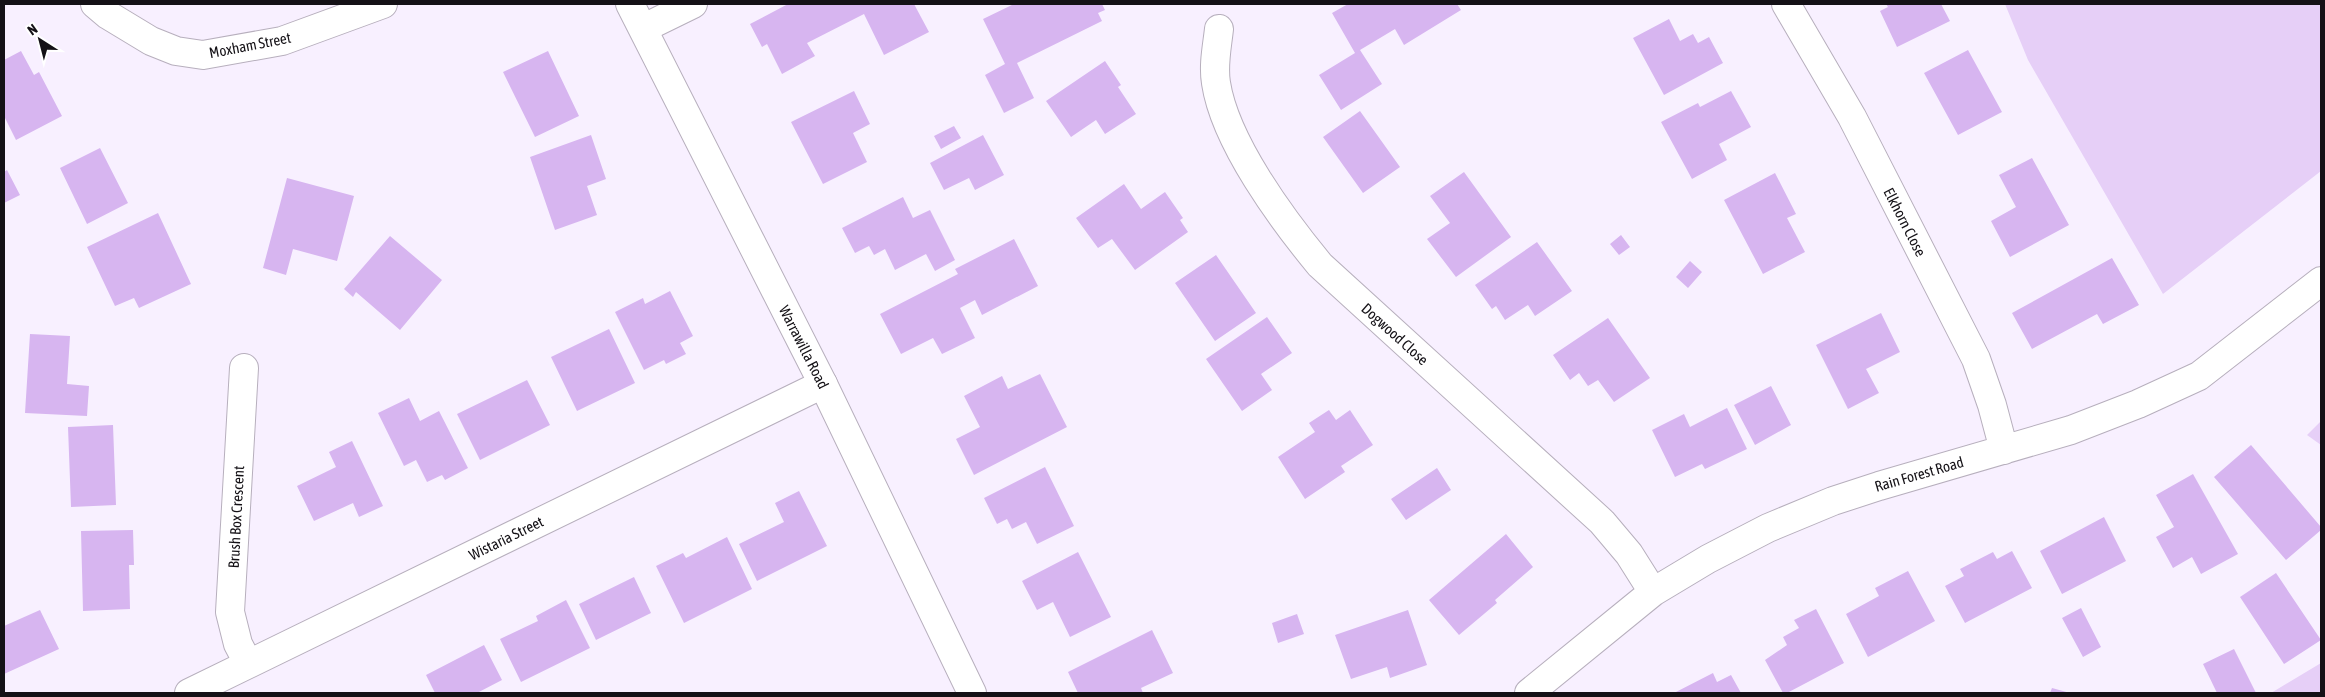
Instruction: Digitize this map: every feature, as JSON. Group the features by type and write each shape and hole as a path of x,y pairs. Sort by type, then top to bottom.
{"street":[{"name":"Moxham Street","path":"95,4 108,15 151,42 176,51 203,55 282,41 383,4"},
{"name":"Warrawilla Road","path":"630,4 644,28 823,384 972,693"},
{"path":"644,28 693,4"},
{"name":"Elkhorn Close","path":"1786,4 1852,117 1976,359 1992,405 2004,450"},
{"name":"Dogwood Close","path":"1219,29 1215,58 1216,83 1228,122 1280,216 1320,265 1602,522 1629,554 1653,592"},
{"name":"Rain Forest Road","path":"1529,693 1653,592 1708,559 1768,528 1833,501 2071,430 2138,404 2199,376 2321,281"},
{"name":"Brush Box Crescent","path":"244,368 230,612 238,644 248,663"},
{"name":"Wistaria Street","path":"190,693 248,663 823,384"}],"shaded area":[{"path":"2005,4 2321,4 2321,171 2163,294 2028,60"},
{"path":"2321,421 2321,445 2307,435"},
{"path":"2321,663 2321,693 2271,693"}],"building":[{"path":"788,4 914,4 929,32 884,55 864,14 807,43 815,56 782,74 767,44 762,47 750,24"},
{"path":"1014,4 1102,4 1105,10 1098,13 1102,21 1017,63 1034,98 1004,113 985,75 1005,64 983,19"},
{"path":"1348,4 1457,4 1461,10 1404,45 1395,29 1360,50 1382,84 1341,110 1319,75 1355,53 1332,13"},
{"path":"1886,4 1941,4 1950,21 1897,47 1880,11 1888,7"},
{"path":"1669,19 1680,41 1693,34 1698,43 1709,37 1723,63 1664,95 1633,38"},
{"path":"1968,50 2002,112 1958,135 1924,73"},
{"path":"21,51 34,75 39,72 62,116 16,140 4,116 4,60"},
{"path":"548,51 579,116 535,137 503,72"},
{"path":"1105,61 1121,85 1118,87 1136,114 1105,134 1096,120 1071,137 1046,101"},
{"path":"854,91 870,124 853,133 867,162 823,184 791,122"},
{"path":"1731,91 1751,127 1719,144 1727,160 1692,179 1661,122 1698,103 1700,107"},
{"path":"1360,111 1400,167 1363,193 1323,137"},
{"path":"954,126 961,138 941,149 934,136"},
{"path":"591,135 606,179 587,186 597,215 555,230 530,157"},
{"path":"983,135 1004,175 975,190 969,178 944,190 930,163"},
{"path":"100,148 128,203 87,224 60,168"},
{"path":"2032,158 2069,225 2010,257 1991,221 2016,207 1999,175"},
{"path":"7,170 20,195 4,203 4,172"},
{"path":"1464,172 1511,237 1456,277 1427,239 1450,223 1430,196"},
{"path":"1775,173 1796,214 1787,218 1805,252 1763,274 1724,200"},
{"path":"287,178 354,196 337,261 293,249 286,275 263,268"},
{"path":"1124,184 1141,209 1165,192 1183,218 1180,220 1188,232 1135,270 1112,239 1098,248 1076,218"},
{"path":"903,197 913,218 930,210 955,260 935,271 926,254 895,270 885,249 874,255 869,246 855,253 842,228"},
{"path":"158,213 191,284 139,308 134,298 115,306 87,247"},
{"path":"1621,235 1630,247 1619,255 1610,244"},
{"path":"390,236 442,280 400,330 356,292 353,297 344,289"},
{"path":"1014,239 1038,286 982,315 975,300 960,308 975,338 942,354 933,338 901,354 880,314 958,274 955,269"},
{"path":"1537,242 1572,291 1535,316 1528,305 1505,320 1496,306 1492,309 1475,285"},
{"path":"1216,255 1256,313 1215,341 1175,283"},
{"path":"2112,258 2139,305 2103,324 2097,314 2032,349 2012,313"},
{"path":"1690,261 1702,272 1688,288 1676,277"},
{"path":"670,291 693,336 680,343 686,354 666,364 664,360 644,370 615,312 643,298 645,304"},
{"path":"1881,313 1900,352 1866,369 1879,393 1848,409 1816,345"},
{"path":"1267,317 1292,353 1261,374 1272,390 1242,411 1206,359"},
{"path":"1608,318 1650,378 1614,402 1598,380 1588,386 1579,373 1570,380 1553,355"},
{"path":"609,329 635,383 577,411 551,357"},
{"path":"30,334 70,336 67,384 89,386 87,416 25,413"},
{"path":"1040,374 1067,427 974,475 956,439 980,427 964,396 1002,376 1008,389"},
{"path":"527,380 550,425 480,460 457,414"},
{"path":"1771,386 1791,425 1755,445 1734,405"},
{"path":"409,398 420,421 439,411 468,468 445,480 442,475 427,482 416,460 404,466 378,413"},
{"path":"1727,408 1747,449 1705,469 1702,464 1675,477 1652,430 1684,414 1690,427"},
{"path":"1329,410 1336,420 1350,410 1373,445 1341,466 1345,472 1305,499 1278,457 1315,432 1309,423"},
{"path":"113,425 116,505 71,507 68,427"},
{"path":"352,441 383,506 359,517 353,503 314,521 297,486 336,467 329,452"},
{"path":"2251,445 2321,527 2321,530 2286,560 2214,477"},
{"path":"1045,467 1074,526 1037,544 1026,522 1012,529 1007,519 997,524 984,498"},
{"path":"1437,468 1451,490 1406,520 1391,499"},
{"path":"2193,474 2238,554 2201,574 2192,557 2173,568 2156,537 2174,527 2156,495"},
{"path":"799,491 827,546 757,581 739,544 784,522 775,503"},
{"path":"2104,517 2126,561 2062,594 2040,551"},
{"path":"133,530 134,565 129,565 130,609 83,611 81,531"},
{"path":"1506,534 1533,567 1495,600 1497,603 1459,635 1429,600"},
{"path":"727,537 752,589 684,623 656,566 683,553 686,558"},
{"path":"2012,551 2032,588 1965,623 1945,586 1964,576 1960,569 1993,552 1997,559"},
{"path":"1078,552 1111,617 1070,637 1053,602 1037,610 1022,581"},
{"path":"1908,571 1935,621 1868,657 1846,614 1879,596 1875,588"},
{"path":"2276,573 2321,640 2284,664 2240,597"},
{"path":"634,577 651,613 596,640 579,604"},
{"path":"566,600 590,648 521,682 500,639 538,621 536,616"},
{"path":"2081,608 2101,647 2083,657 2062,618"},
{"path":"1816,609 1844,663 1787,693 1783,693 1765,660 1787,645 1783,637 1799,628 1794,620"},
{"path":"40,610 59,649 4,674 4,626"},
{"path":"1408,610 1427,665 1390,678 1387,667 1351,679 1335,635"},
{"path":"1297,614 1304,634 1278,643 1272,623"},
{"path":"1152,630 1173,673 1141,688 1143,693 1078,693 1068,672"},
{"path":"484,645 502,680 477,693 435,693 426,675"},
{"path":"2234,649 2256,693 2217,693 2203,664"},
{"path":"1713,673 1717,682 1731,675 1741,693 1674,693"},
{"path":"2052,688 2070,693 2050,693"}]}
